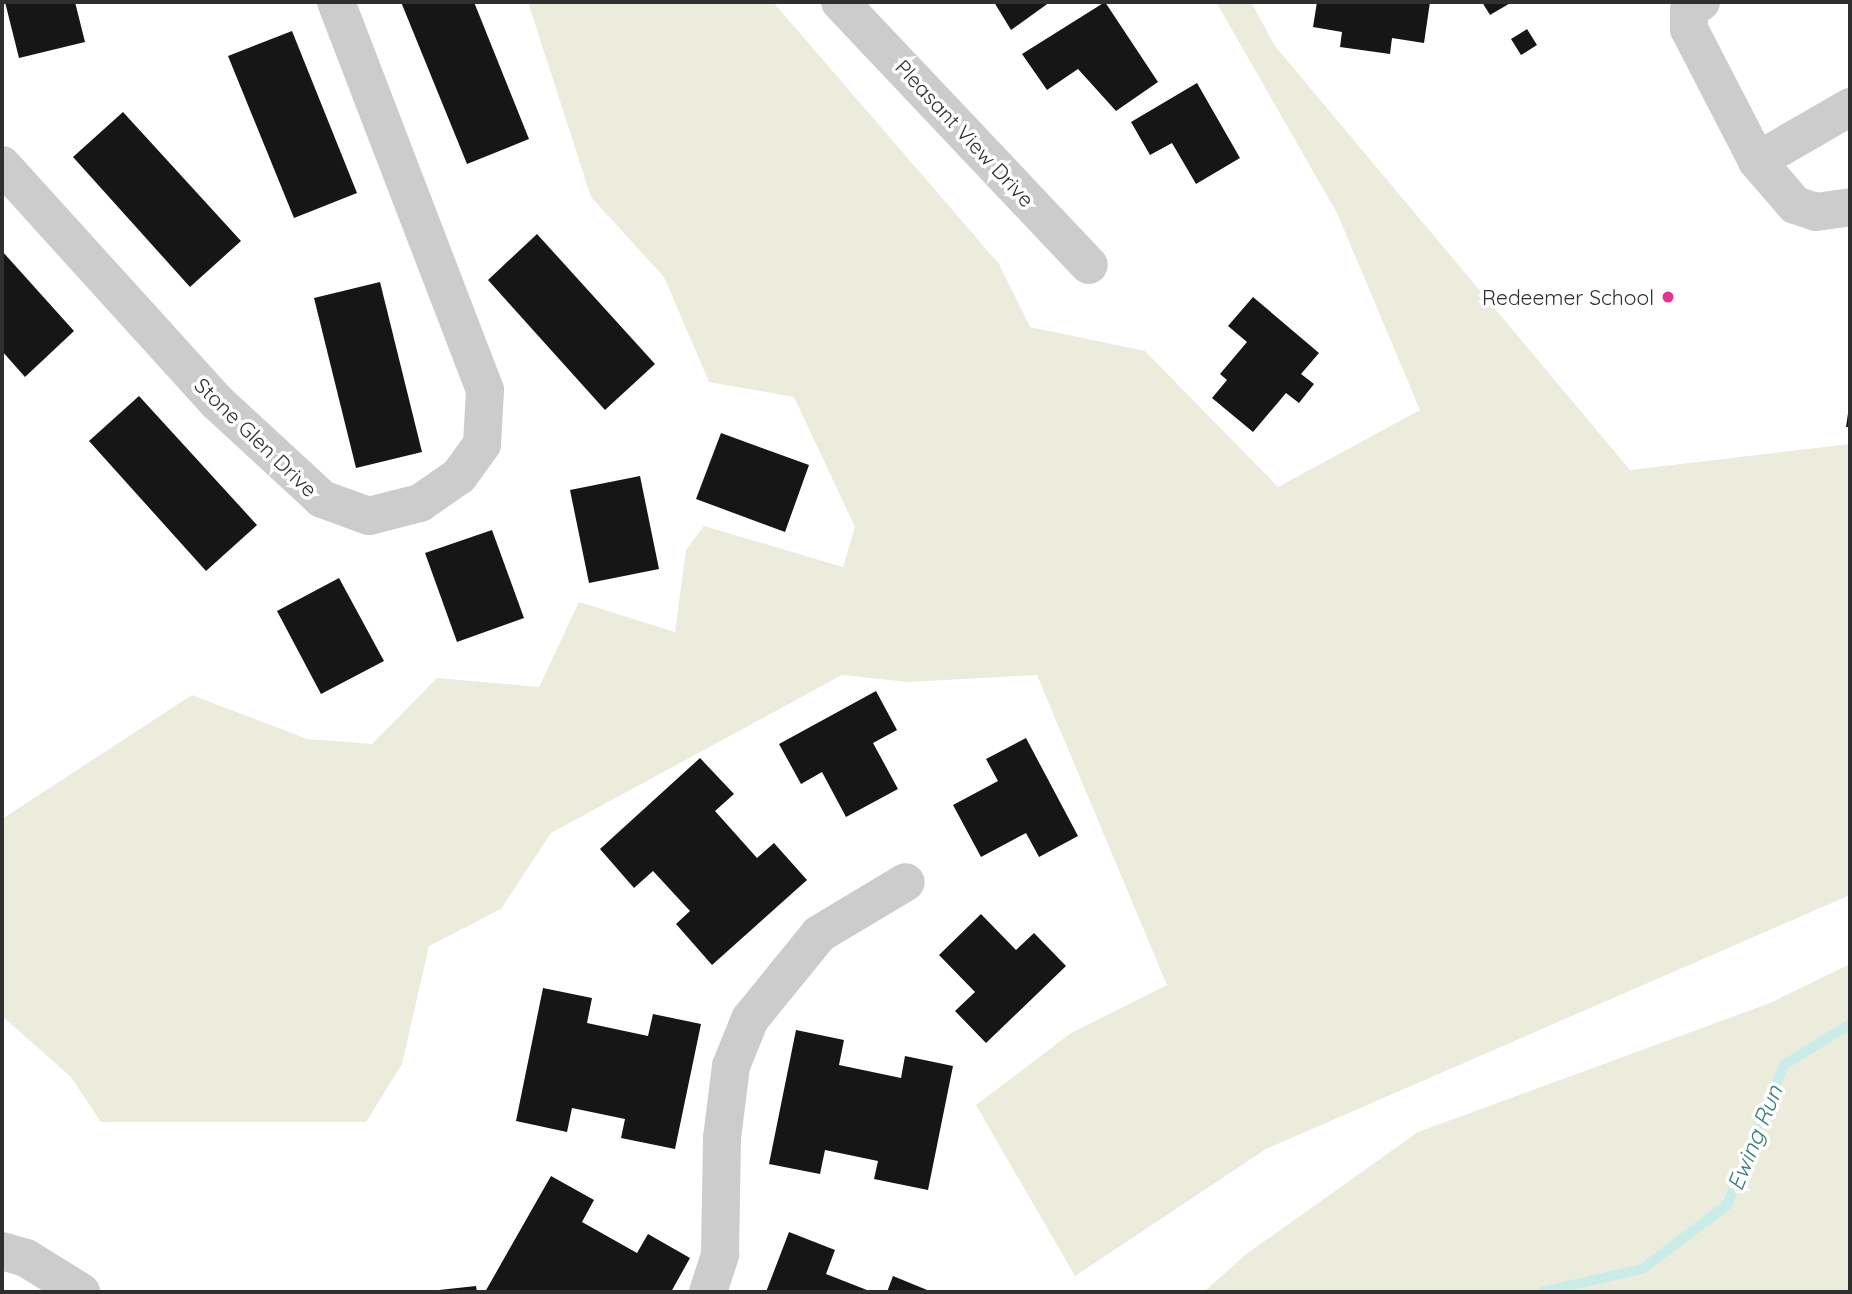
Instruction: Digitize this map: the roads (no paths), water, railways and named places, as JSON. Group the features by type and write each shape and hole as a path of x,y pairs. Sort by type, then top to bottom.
{"street":[{"name":"Stone Glen Drive","path":"2,165 217,402 322,499 369,516 420,503 459,476 482,444 485,390 336,2"},
{"name":"Pleasant View Drive","path":"840,2 1089,265"},
{"path":"1701,2 1689,10 1689,29 1757,161 1796,205 1816,212 1850,207"},
{"path":"1757,161 1850,107"},
{"path":"708,1292 720,1254 722,1138 731,1066 750,1019 819,934 906,882"},
{"path":"2,1251 26,1258 81,1292"}],"waterway":[{"name":"Ewing Run","path":"1542,1292 1642,1269 1727,1205 1784,1065 1850,1024"}],"place":[{"name":"Redeemer School","path":"1668,297"}]}
